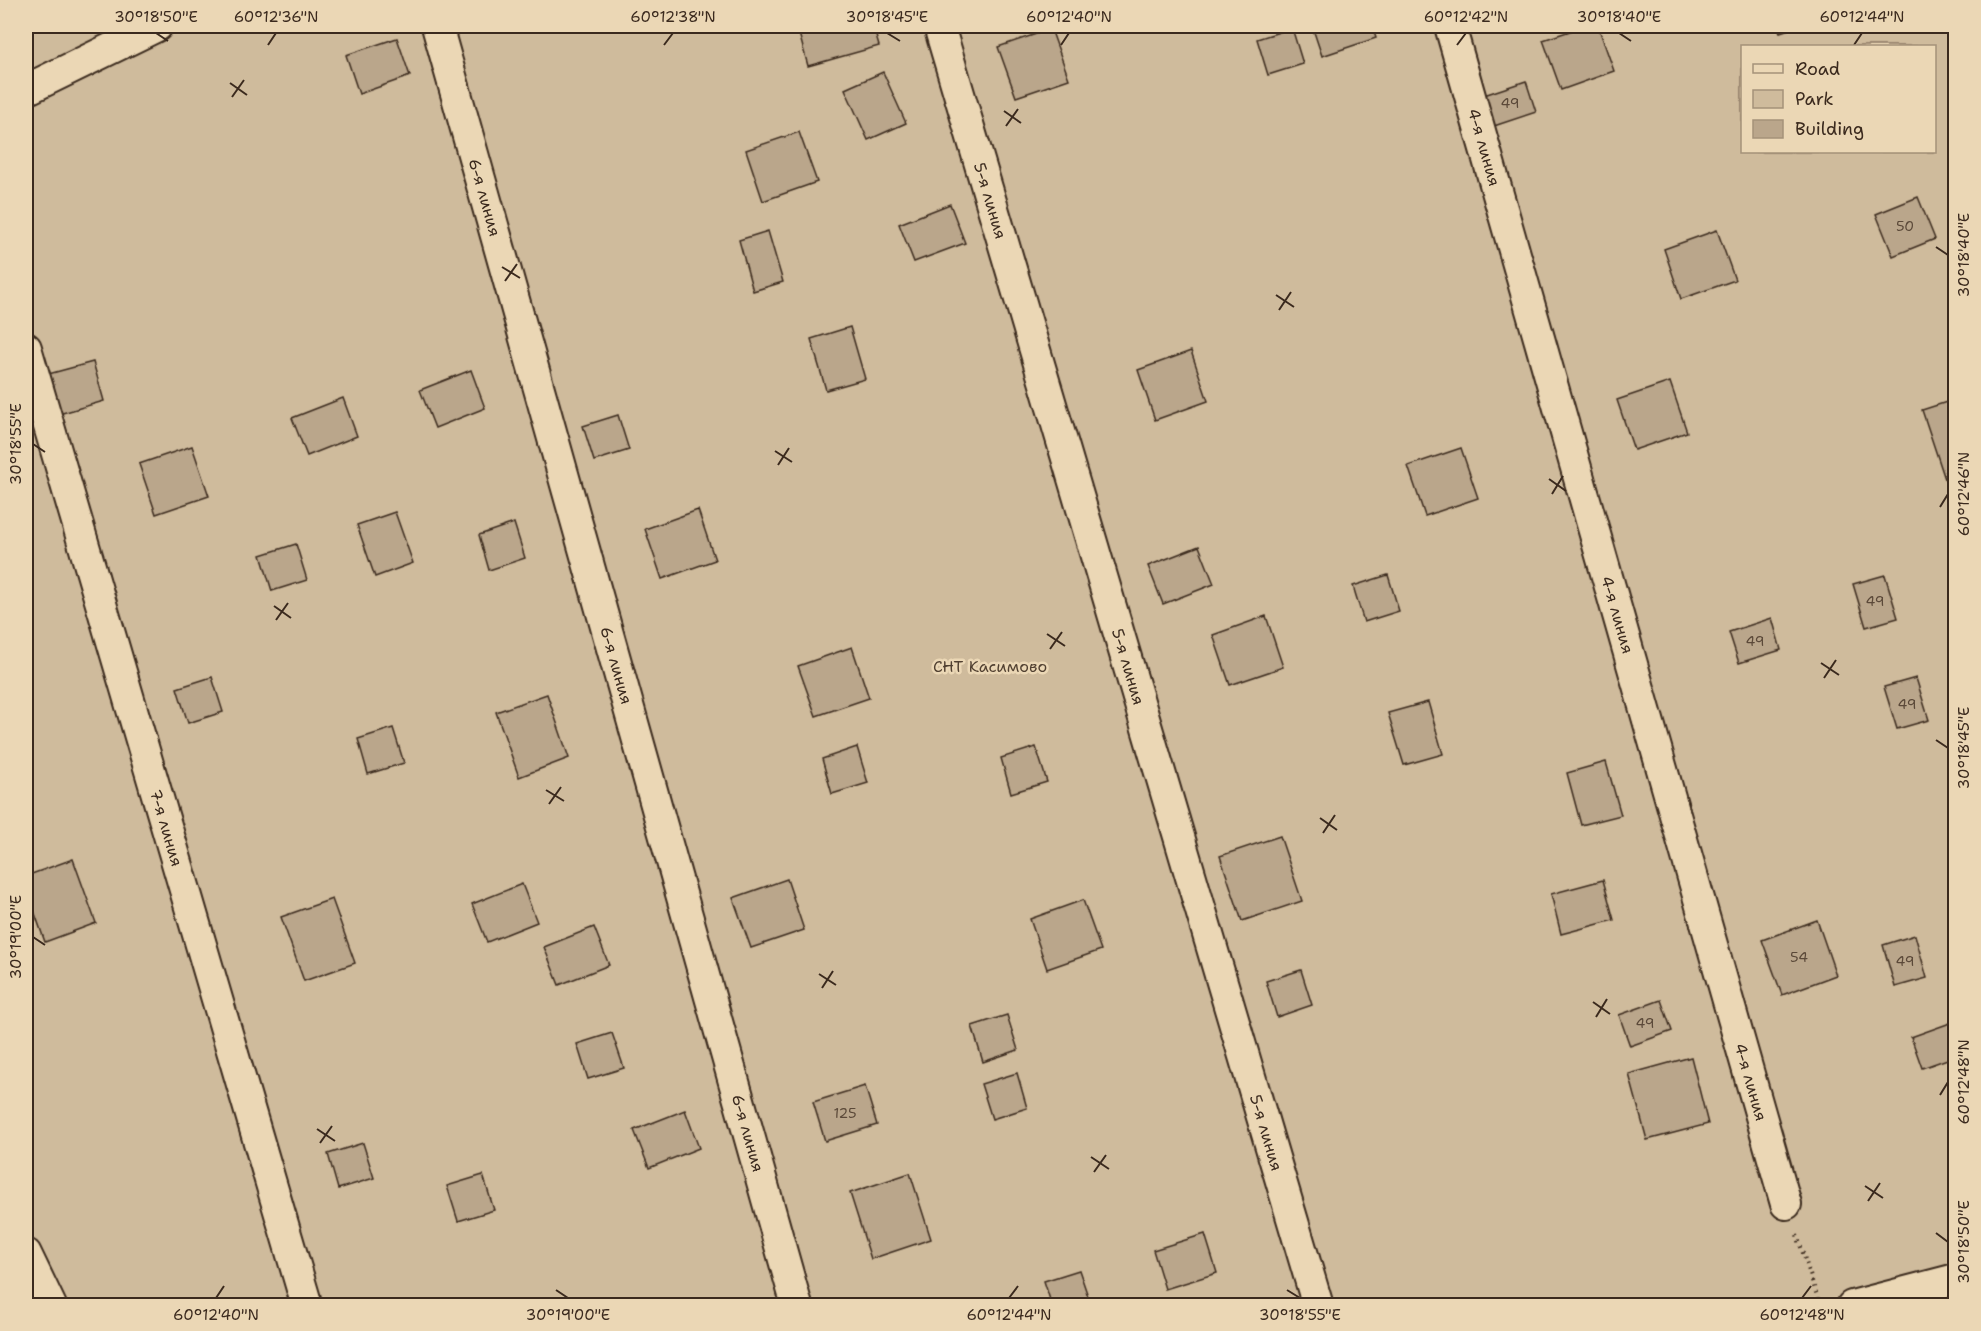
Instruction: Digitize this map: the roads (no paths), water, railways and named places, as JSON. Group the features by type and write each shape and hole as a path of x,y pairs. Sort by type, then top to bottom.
{"street":[{"path":"26,90 157,26"},
{"name":"6-я линия","path":"437,26 797,1305"},
{"name":"5-я линия","path":"939,26 1318,1305"},
{"name":"4-я линия","path":"1450,26 1786,1204"},
{"name":"7-я линия","path":"26,348 307,1305"},
{"path":"26,1254 51,1305"},
{"path":"1852,1305 1956,1279"}],"park label":[{"name":"СНТ Касимово","path":"990,666"}]}
